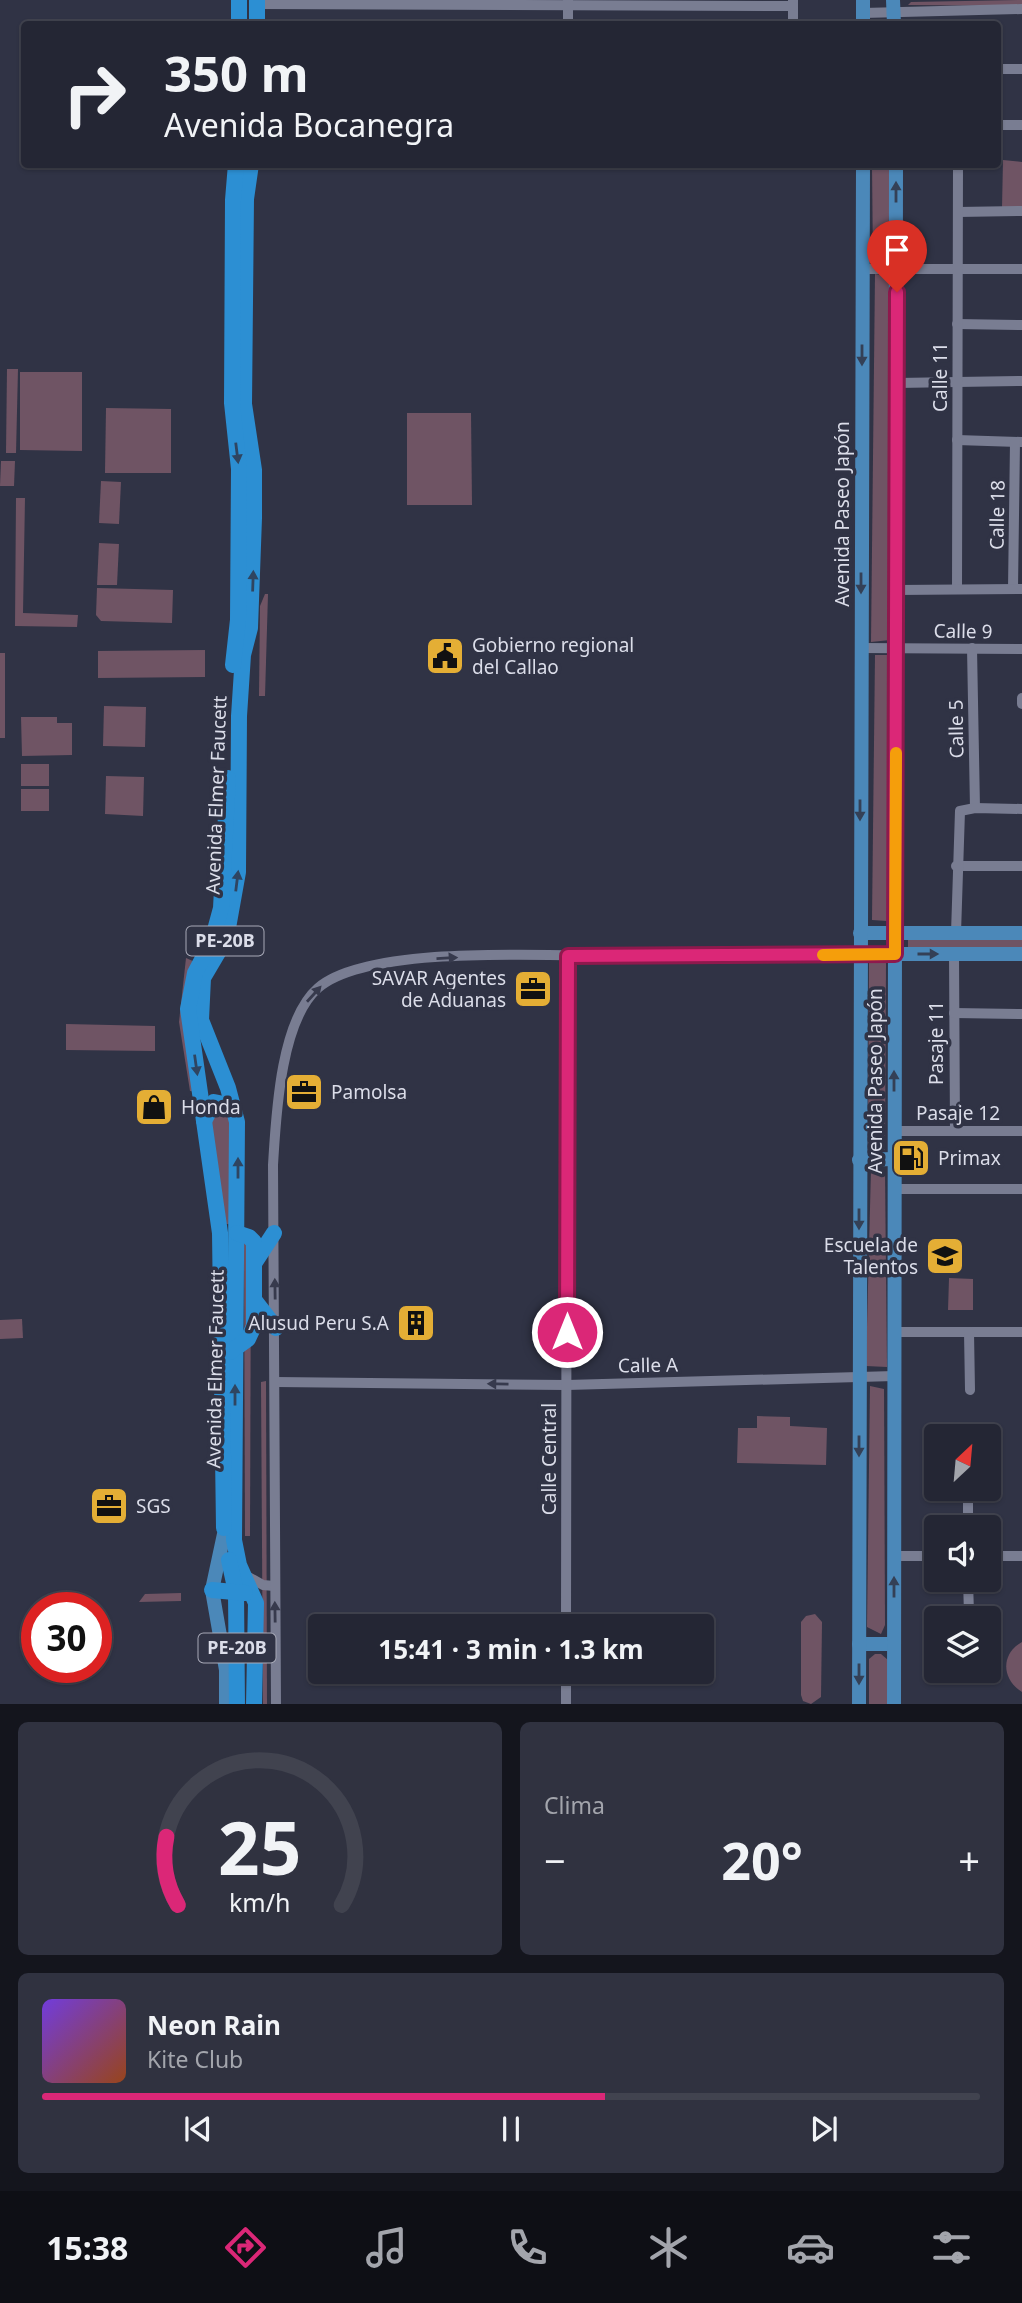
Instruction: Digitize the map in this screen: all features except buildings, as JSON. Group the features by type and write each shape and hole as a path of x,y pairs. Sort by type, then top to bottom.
{"highway":[{"path":"239,0 239,21"},
{"path":"257,2 257,21"},
{"name":"Avenida Elmer Faucett","path":"236,168 233,200 232,402 239,469 238,620 229,716 221,908 212,941 195,973 188,1009 220,1233 228,1352 229,1534 236,1591 237,1704"},
{"name":"Avenida Elmer Faucett","path":"228,1352 237,1233 237,1122 203,1031 201,996 207,968 227,935 238,872 239,716 243,655 251,617 254,518 254,470 244,404 246,199 250,168"},
{"path":"204,1121 214,1102 233,1106"},
{"path":"228,1352 248,1339 254,1326 254,1242 237,1233"},
{"path":"255,1262 274,1233"},
{"path":"255,1301 276,1328"},
{"name":"Avenida Elmer Faucett","path":"229,1534 255,1600 254,1704"},
{"path":"212,1590 243,1592 255,1600"}],"main road":[{"name":"Avenida Paseo Japón","path":"859,1704 863,168"},
{"name":"Avenida Paseo Japón","path":"894,1704 896,168"},
{"path":"860,933 1022,933"},
{"path":"860,954 1022,954"},
{"path":"859,1160 894,1159"},
{"name":"Avenida Elmer Faucett","path":"226,1704 226,1670 212,1590 215,1565 229,1534"},
{"path":"859,1644 894,1644"}],"street":[{"path":"257,2 793,3 793,21"},
{"path":"568,3 568,21"},
{"path":"863,12 1022,9"},
{"path":"957,11 957,21"},
{"path":"1001,69 1022,69"},
{"path":"1001,125 1022,125"},
{"name":"Calle 11","path":"957,589 958,168"},
{"path":"958,212 1022,211"},
{"path":"863,269 1022,269"},
{"path":"957,324 1022,325"},
{"path":"897,383 1022,381"},
{"path":"957,440 1019,442"},
{"name":"Calle 18","path":"1019,442 1019,589 1022,603"},
{"path":"897,590 1019,589"},
{"name":"Calle 9","path":"861,648 1022,649"},
{"name":"Calle 5","path":"956,933 959,817 970,809 972,649"},
{"path":"1022,698 1022,704"},
{"path":"970,809 1022,809"},
{"path":"956,866 1022,866"},
{"path":"276,1704 275,1122 290,1035 297,1018 317,989 355,970 429,959 860,954"},
{"name":"Pasaje 11","path":"954,954 955,1131"},
{"name":"Calle Central","path":"566,1614 568,956"},
{"path":"954,1013 1022,1013"},
{"name":"Pasaje 12","path":"894,1131 1022,1131"},
{"path":"894,1189 1022,1189"},
{"path":"894,1332 1022,1332"},
{"path":"969,1332 970,1390"},
{"name":"Calle A","path":"276,1382 567,1385 894,1376"},
{"path":"894,1556 924,1556"},
{"path":"1001,1556 1022,1556"},
{"path":"244,1575 263,1585 274,1586"},
{"path":"566,1684 566,1704"}],"shaded area":[{"path":"1022,0 1022,6 908,5 911,2"},
{"path":"1003,160 1022,162 1022,208 1002,208"},
{"path":"872,168 890,168 888,266 873,263"},
{"path":"875,274 890,276 890,640 871,642"},
{"path":"7,369 18,369 16,453 6,453"},
{"path":"20,372 82,372 82,451 20,450"},
{"path":"106,408 171,409 171,473 105,473"},
{"path":"407,413 471,413 472,505 407,505"},
{"path":"1,461 15,461 14,486 0,486"},
{"path":"101,481 121,482 119,524 99,523"},
{"path":"16,498 25,498 23,613 78,615 77,627 15,626"},
{"path":"99,543 119,544 117,585 97,585"},
{"path":"97,588 173,590 172,623 101,621 96,615"},
{"path":"265,594 268,594 265,696 259,696 260,606"},
{"path":"205,650 205,677 98,678 98,651"},
{"path":"0,653 5,653 5,738 0,738"},
{"path":"875,655 890,655 887,921 872,920"},
{"path":"104,706 146,707 145,747 103,746"},
{"path":"21,717 57,717 57,723 72,723 72,755 22,756"},
{"path":"21,764 49,764 49,786 21,786"},
{"path":"106,776 144,777 143,816 105,814"},
{"path":"21,789 49,789 49,811 21,811"},
{"path":"908,939 1022,939 1022,947 908,947"},
{"path":"186,958 195,962 197,1092 190,1091 179,1022"},
{"path":"869,963 886,963 885,1150 868,1152"},
{"path":"66,1024 155,1026 155,1051 66,1050"},
{"path":"215,1110 225,1111 231,1121 229,1224 222,1224 210,1114"},
{"path":"871,1169 885,1171 887,1367 866,1366"},
{"path":"244,1240 251,1244 250,1536 245,1536"},
{"path":"949,1278 973,1279 973,1310 948,1310"},
{"path":"22,1319 23,1338 0,1339 0,1320"},
{"path":"266,1381 267,1704 263,1704 261,1382"},
{"path":"870,1386 884,1389 885,1625 881,1634 867,1627"},
{"path":"757,1416 790,1417 790,1426 827,1428 826,1465 737,1463 738,1428 757,1428"},
{"path":"181,1593 181,1601 139,1602 145,1594"},
{"path":"815,1614 822,1622 821,1697 811,1704 803,1701 801,1695 801,1622 806,1616"},
{"path":"1022,1642 1022,1692 1010,1681 1006,1667 1010,1653"},
{"path":"875,1654 881,1654 888,1660 888,1704 869,1704 869,1659"}],"slow traffic":[{"path":"823,955 895,954 896,753"}],"place":[{"name":"Gobierno regional del Callao","path":"445,656"},
{"name":"SAVAR Agentes de Aduanas","path":"533,989"},
{"name":"Pamolsa","path":"304,1092"},
{"name":"Honda","path":"154,1107"},
{"name":"Primax","path":"911,1158"},
{"name":"Escuela de Talentos","path":"945,1256"},
{"name":"Alusud Peru S.A","path":"416,1323"},
{"name":"SGS","path":"109,1506"}],"route":[{"path":"567,1332 568,956 895,954 897,292"}]}
